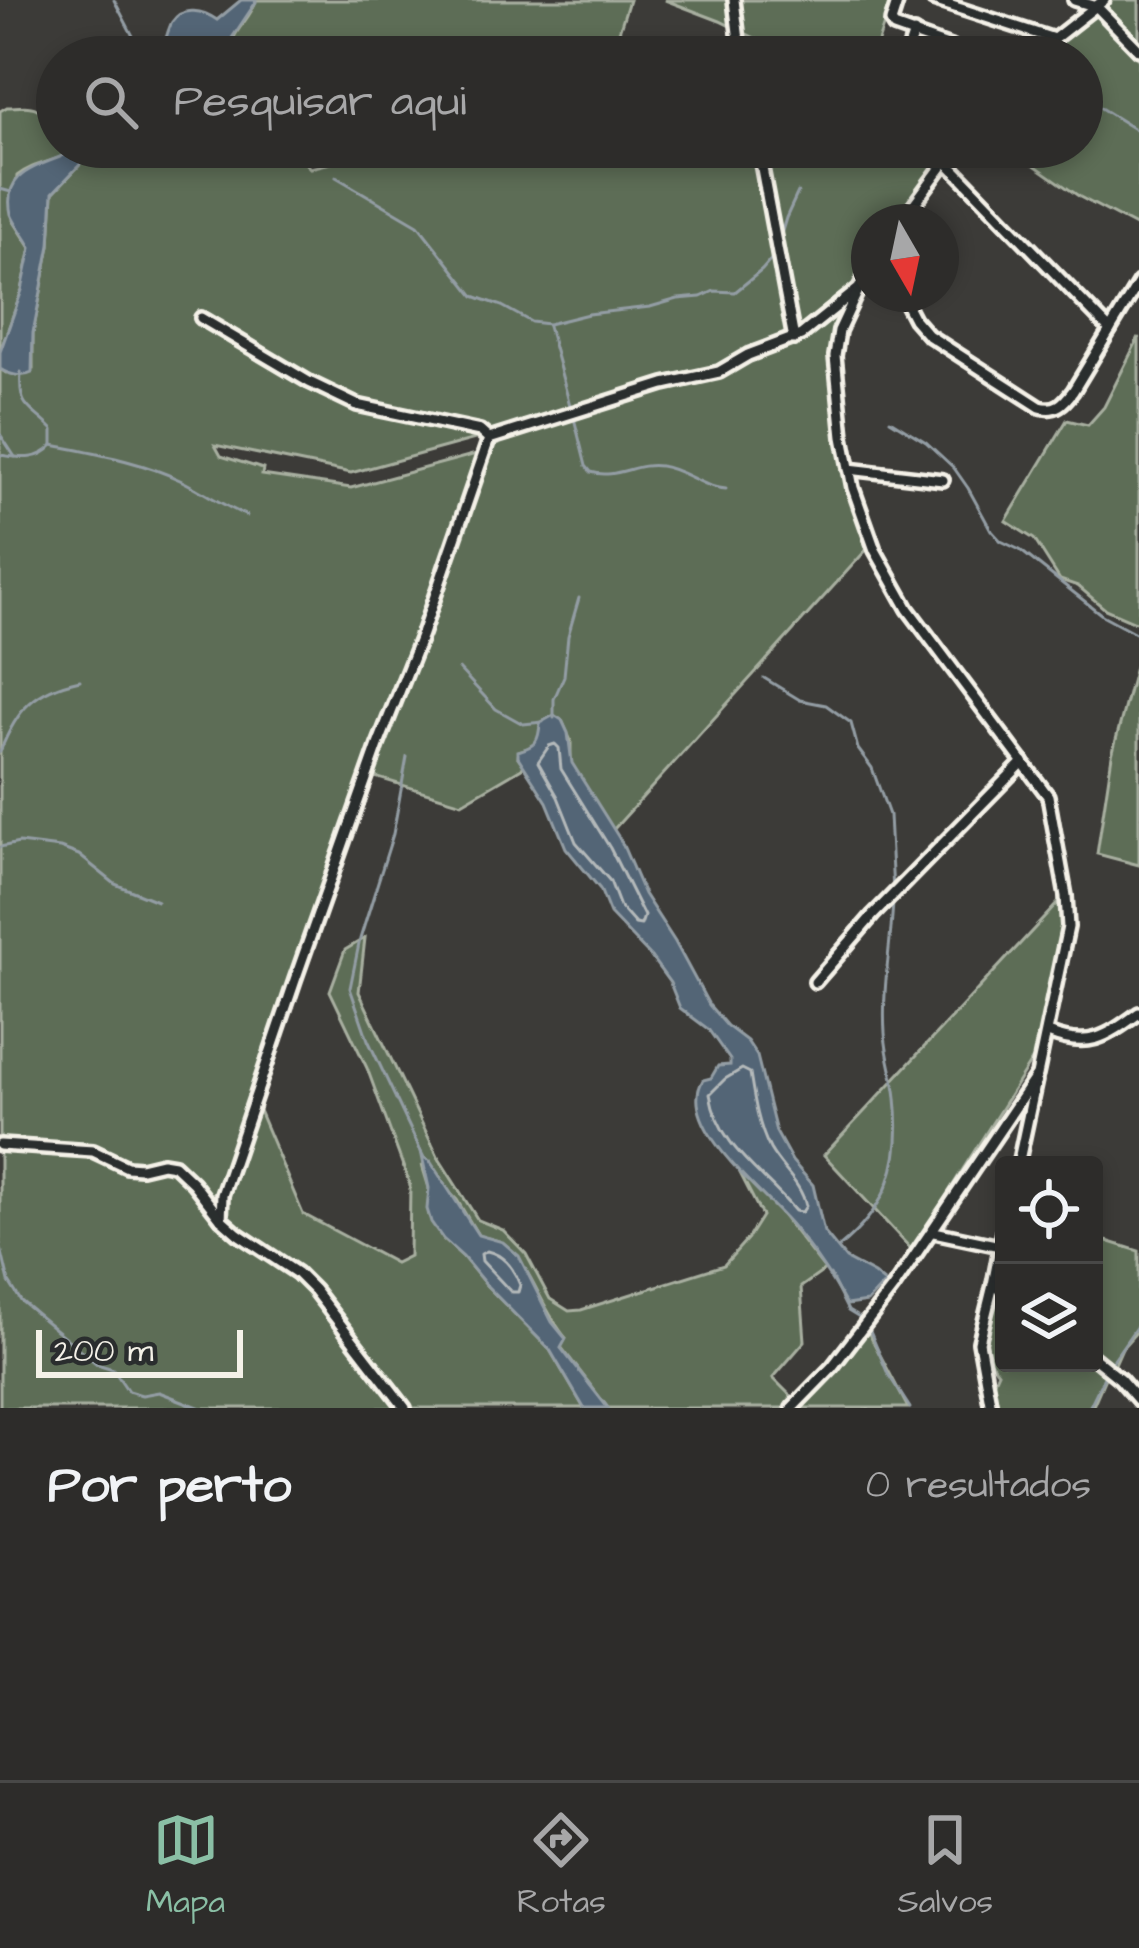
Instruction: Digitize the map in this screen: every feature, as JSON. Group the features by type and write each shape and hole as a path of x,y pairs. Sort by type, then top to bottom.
{"street":[{"path":"734,0 738,36"},
{"path":"898,0 894,27 922,36"},
{"path":"933,0 1045,36"},
{"path":"1074,0 1101,3 1139,50"},
{"path":"1058,36 1101,3"},
{"path":"762,168 794,339"},
{"path":"913,204 939,168"},
{"path":"953,168 1110,330"},
{"path":"910,312 928,335 1046,409 1054,409 1066,400 1139,282"},
{"path":"489,439 664,384 709,376 794,339 851,295"},
{"path":"851,304 835,356 838,403 849,470 871,541 908,609 1040,783 1051,805 1068,927 1020,1156"},
{"path":"201,318 357,405 480,431 489,439"},
{"path":"221,1219 222,1195 282,1017 489,439"},
{"path":"849,470 943,480"},
{"path":"815,982 873,915 1023,762"},
{"path":"1048,1033 1073,1042 1089,1041 1139,1013"},
{"path":"792,1408 832,1367 934,1232 1037,1075"},
{"path":"0,1144 93,1150 127,1167 173,1165 221,1219 314,1290 405,1408"},
{"path":"934,1232 995,1245"},
{"path":"991,1408 979,1342 997,1264"},
{"path":"1103,1365 1139,1401"}],"green space":[{"path":"256,0 629,0 618,36 235,36"},
{"path":"665,0 892,0 880,36 751,36"},
{"path":"1095,0 1139,0 1139,228 1080,197 1039,168 1103,168 1103,36 1052,36"},
{"path":"36,108 36,166 17,176 13,220 31,248 0,352 0,111"},
{"path":"77,168 941,168 917,204 851,204 854,312 833,358 868,548 613,830 571,763 571,741 562,720 534,746 519,751 525,766 462,803 372,776 258,1108 303,1214 395,1263 409,1256 410,1185 367,1068 330,991 345,950 365,938 359,992 438,1157 478,1220 503,1230 526,1254 550,1299 569,1311 581,1310 724,1265 762,1216 738,1169 772,1202 825,1270 801,1287 805,1341 773,1378 795,1400 865,1326 908,1408 608,1408 561,1347 566,1338 515,1254 503,1243 478,1235 457,1200 422,1165 429,1188 429,1216 443,1239 550,1350 584,1408 0,1408 0,369 6,373 33,369 33,333 50,245 53,193","holes":["486,436 480,453 351,488 262,475 263,469 221,456 215,445 351,473"]},
{"path":"1139,337 1139,621 1135,622 1060,580 1034,539 1006,521 1067,420 1088,425 1104,407"},
{"path":"1136,663 1139,865 1097,854 1112,755"},
{"path":"1058,903 1063,944 1035,1055 912,1250 824,1155"},
{"path":"1103,1240 1139,1251 1139,1329 1122,1348 1111,1373 1108,1371 1092,1408 996,1408 992,1385 998,1372 1103,1372"},
{"path":"995,1280 995,1368 988,1359 977,1359"}],"water":[{"path":"241,0 256,0 233,36 167,36 182,13 194,11 217,20"},
{"path":"77,168 53,193 50,245 33,333 32,373 24,375 0,369 0,352 31,248 11,214 10,197 13,185 31,169"},
{"path":"554,715 568,733 572,763 621,841 644,894 709,1005 757,1056 776,1132 813,1185 824,1232 846,1259 885,1283 867,1302 846,1305 799,1235 712,1138 698,1098 703,1080 711,1078 718,1066 730,1065 730,1060 708,1029 680,1008 670,983 651,957 610,914 600,889 566,848 547,802 518,757 518,751 535,742 540,723"},
{"path":"422,1156 430,1161 478,1235 503,1242 519,1256 552,1322 566,1339 561,1348 608,1408 584,1408 550,1350 443,1239 427,1209 429,1188"}],"waterway":[{"path":"114,0 133,36"},
{"path":"1103,110 1139,132"},
{"path":"336,177 418,225 474,296 531,322 548,324 714,291 735,292 774,256"},
{"path":"0,189 11,192"},
{"path":"779,241 798,192"},
{"path":"548,326 571,409"},
{"path":"21,372 24,401 53,430 53,445"},
{"path":"574,418 591,472 660,466 726,489"},
{"path":"890,420 926,442 954,468 1001,541 1020,550 1102,615 1139,635"},
{"path":"0,434 15,457"},
{"path":"0,455 35,456 53,445 118,459 180,480 247,516"},
{"path":"554,718 554,699 564,676 568,636 579,598"},
{"path":"459,669 496,709 523,724 543,722"},
{"path":"764,678 800,700 826,705 851,723 889,815 893,892"},
{"path":"0,752 29,704 50,689 80,680"},
{"path":"407,757 393,834 350,988 368,1040 424,1158"},
{"path":"0,847 19,843 60,848 79,855 115,884 157,901"},
{"path":"838,1248 870,1216 894,1163 898,1121 884,1016 893,901"},
{"path":"0,1244 9,1282 21,1301 97,1364 113,1369 128,1391 159,1392 201,1408"},
{"path":"830,1275 848,1311 866,1322 888,1374 910,1408"},
{"path":"1109,1366 1139,1323"},
{"path":"1089,1408 1105,1375"}]}
